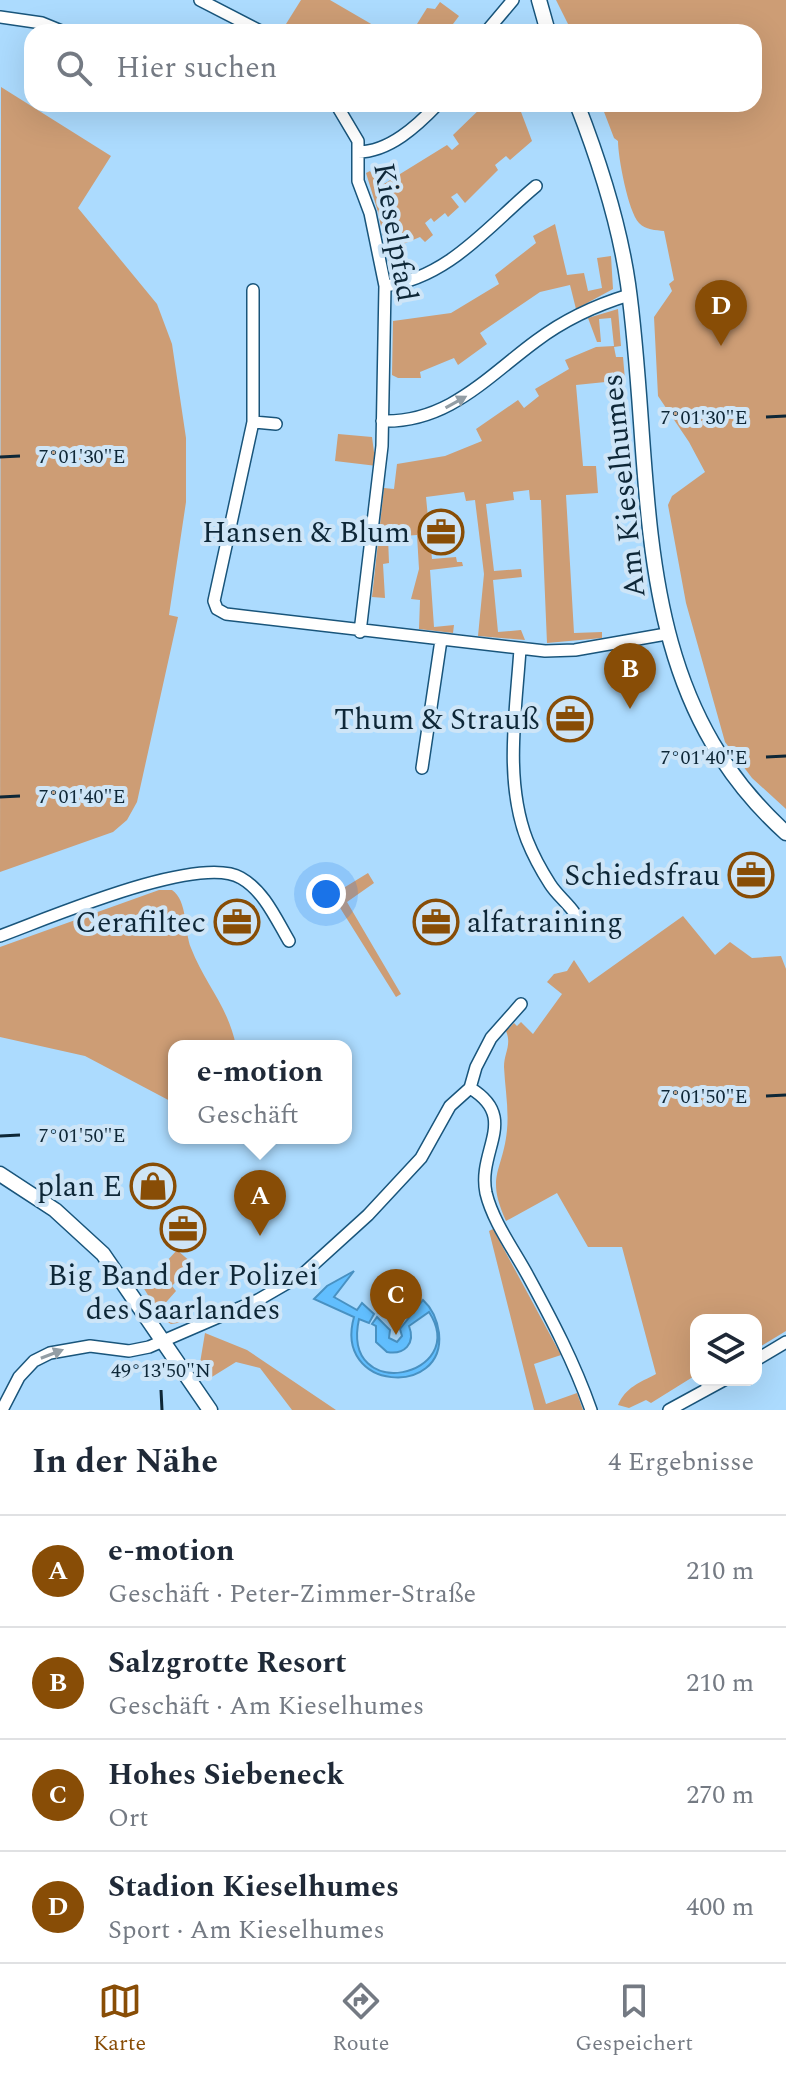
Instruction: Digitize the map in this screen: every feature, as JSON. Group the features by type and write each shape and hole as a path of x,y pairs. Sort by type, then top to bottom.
{"street":[{"path":"200,0 246,24"},
{"path":"493,24 513,0"},
{"path":"529,0 542,17"},
{"path":"539,0 545,24"},
{"path":"0,17 44,24"},
{"name":"Kieselpfad","path":"341,112 354,132 358,181 370,213 385,286 382,421 360,632"},
{"path":"358,152 371,152 387,145 431,112"},
{"name":"Am Kieselhumes","path":"580,112 613,211 629,295 666,634 691,708 713,748 755,804 786,833"},
{"path":"385,286 420,278 445,265 536,186"},
{"path":"253,290 253,422 214,601 217,609 226,614 360,632 520,649 575,650 666,634"},
{"path":"382,421 412,419 447,407 479,388 552,330 595,307 629,295"},
{"path":"253,422 276,424"},
{"path":"422,768 441,640"},
{"path":"520,649 514,768 516,805 538,862 553,888 577,914 580,929"},
{"path":"0,936 165,879 227,873 240,877 258,893 289,941"},
{"path":"2,1410 19,1377 34,1361 50,1353 90,1346 129,1351 163,1341 258,1300 314,1264 421,1158 450,1106 470,1088 476,1067 491,1038 521,1004"},
{"path":"470,1088 486,1099 496,1121 485,1180 490,1205 561,1336 591,1410"},
{"path":"0,1174 55,1210 89,1238 115,1268 210,1410"},
{"path":"762,1356 786,1342"},
{"path":"669,1410 713,1386"}],"shaded area":[{"path":"301,0 330,0 371,24 286,24"},
{"path":"556,0 786,0 786,809 752,778 725,742 686,603 668,505 672,496 705,472 658,396 654,317 672,291 669,284 674,280 664,231 644,227 635,217 624,184 618,141 604,112 762,112 762,24 568,24"},
{"path":"440,2 459,16 453,24 417,24 427,8 435,9"},
{"path":"1,87 24,101 24,112 41,112 111,156 78,208 157,304 172,344 186,438 186,502 169,615 178,617 137,802 127,820 113,832 0,872"},
{"path":"477,112 521,112 532,141 510,160 506,156 495,165 498,170 465,203 457,193 451,197 459,207 448,217 445,213 434,222 431,218 425,223 433,235 425,242 420,237 396,247 396,276 390,270 366,173 370,171 379,187 447,145 452,150 459,144 453,135"},
{"path":"555,224 567,275 584,273 588,291 602,288 597,258 611,256 613,289 576,309 570,285 540,292 480,333 487,344 458,365 454,358 420,372 421,378 392,375 393,321 451,313 499,284 495,275 536,243 533,236"},
{"path":"618,309 621,346 614,347 616,357 623,357 625,380 576,385 583,466 596,466 598,493 566,495 574,633 602,632 602,638 547,643 541,500 530,500 529,490 513,492 514,500 486,504 494,571 521,569 522,577 493,580 498,632 521,630 525,640 478,636 484,574 475,500 466,501 464,492 426,497 432,559 456,557 463,566 430,570 434,627 454,625 453,633 419,629 420,600 411,599 419,569 417,535 388,537 389,563 383,564 385,598 372,597 384,488 394,489 397,464 445,456 482,441 476,429 518,400 524,408 539,396 535,389 569,369 565,360 596,347 614,346 611,318 599,319 601,342 597,342 588,318"},
{"path":"338,434 372,437 374,452 378,453 377,466 335,461"},
{"path":"368,873 374,883 347,902 401,994 396,997 332,895"},
{"path":"159,890 172,890 181,901 191,948 228,1019 234,1040 168,1040 168,1100 85,1056 0,1037 0,947"},
{"path":"683,916 715,955 730,942 752,958 781,956 786,969 786,1331 762,1345 762,1314 690,1314 690,1379 651,1403 646,1400 629,1408 618,1405 625,1394 656,1374 622,1247 588,1247 557,1193 506,1221 496,1183 507,1122 506,1031 514,1023 517,1026 521,1022 533,1034 562,994 547,982 554,974 567,971 574,960 589,983"},
{"path":"493,1229 561,1355 534,1364 546,1404 577,1393 583,1410 534,1410 489,1231"},
{"path":"177,1250 192,1263 172,1286 176,1291 161,1308 184,1322 171,1324 164,1320 169,1314 163,1312 162,1318 143,1287"},
{"path":"205,1333 247,1350 336,1410 292,1410 260,1368 236,1362 207,1380 199,1369"}],"water":[{"path":"354,1271 334,1297 357,1310 362,1303 374,1314 369,1323 359,1319 358,1346 368,1363 384,1372 403,1372 420,1365 433,1353 437,1334 429,1312 409,1326 410,1343 399,1352 387,1352 376,1342 376,1326 372,1324 377,1317 390,1330 389,1338 397,1342 402,1336 400,1329 423,1300 434,1315 439,1333 436,1354 426,1368 410,1376 391,1377 374,1372 359,1360 352,1342 354,1317 314,1299 327,1286"}],"place":[{"name":"Stadion Kieselhumes","path":"721,346"},
{"name":"Hansen & Blum","path":"441,532"},
{"name":"Salzgrotte Resort","path":"630,709"},
{"name":"Thum & Strauß","path":"570,719"},
{"name":"Schiedsfrau","path":"751,875"},
{"name":"Cerafiltec","path":"237,922"},
{"name":"alfatraining","path":"436,922"},
{"name":"plan E","path":"153,1186"},
{"name":"Big Band der Polizei des Saarlandes","path":"183,1229"},
{"name":"e-motion","path":"260,1236"},
{"name":"Hohes Siebeneck","path":"396,1335"}]}
